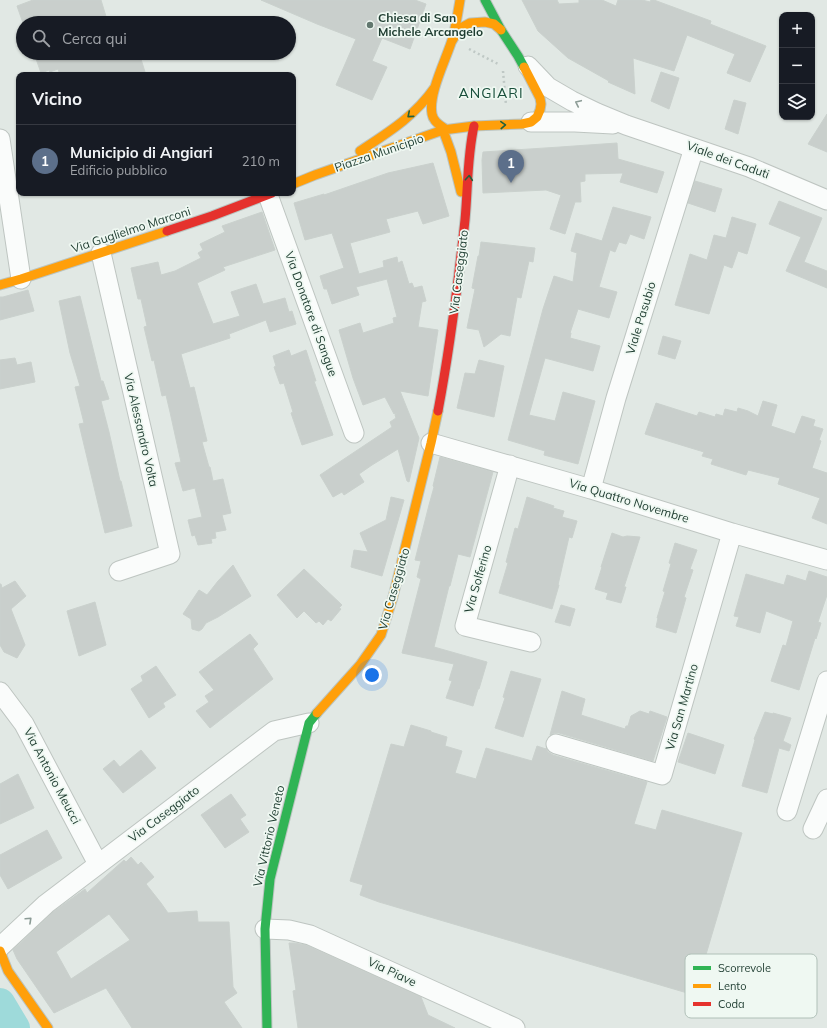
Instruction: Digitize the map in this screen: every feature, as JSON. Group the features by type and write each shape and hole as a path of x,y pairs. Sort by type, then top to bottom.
{"street":[{"name":"Piazza Municipio","path":"460,0 452,41 436,86 432,104 432,115 435,121 444,128 443,130 456,170 466,217"},
{"path":"485,0 501,30 518,56 540,98 540,110 537,117 531,122"},
{"name":"Piazza Municipio","path":"452,41 459,29 470,23 485,22 494,24 501,30"},
{"path":"518,56 548,88 572,101 626,125"},
{"name":"Piazza Municipio","path":"315,175 360,151 388,133 421,105 436,86"},
{"name":"Piazza Municipio","path":"296,183 443,130 531,122 575,122 626,125"},
{"name":"Viale dei Caduti","path":"626,125 749,167 827,200"},
{"path":"466,217 471,140 474,126"},
{"path":"0,139 21,280"},
{"name":"Viale Pasubio","path":"591,489 616,398 694,148"},
{"name":"Via Guglielmo Marconi","path":"0,285 21,280 212,216 265,196"},
{"name":"Via Donatore di Sangue","path":"271,196 354,433"},
{"name":"Via Caseggiato","path":"0,947 46,904 274,731 309,723 360,665 381,635 393,597 431,443 440,399 458,286 466,217"},
{"name":"Via Alessandro Volta","path":"101,253 170,554 119,571"},
{"name":"Via Quattro Novembre","path":"431,443 510,465 732,533 827,560"},
{"name":"Via Solferino","path":"510,465 465,626 531,642"},
{"name":"Via San Martino","path":"556,744 662,775 732,533"},
{"path":"787,811 827,681"},
{"name":"Via Antonio Meucci","path":"0,692 24,724 98,864"},
{"name":"Via Vittorio Veneto","path":"267,1028 265,929 270,879 309,723"},
{"path":"813,829 827,799"},
{"name":"Via Piave","path":"265,929 289,930 310,935 515,1028"},
{"path":"0,951 8,971 48,1028"}],"path":[{"path":"452,41 502,66 508,124"}],"building":[{"path":"33,0 101,0 106,16 21,16 17,6"},
{"name":"Chiesa di San Michele Arcangelo","path":"261,0 415,0 426,4 410,49 382,38 372,61 387,67 372,100 336,85 356,39"},
{"path":"522,0 557,0 559,4 579,3 579,0 602,0 616,6 618,0 642,0 650,2 651,0 654,0 711,21 710,24 766,46 750,82 727,73 735,54 687,35 674,71 633,58 635,94 608,82 609,81 568,58 538,31"},
{"path":"36,60 141,60 145,72 59,72 58,69 50,72 49,70 41,72"},
{"path":"661,72 679,78 669,109 651,101"},
{"path":"734,100 746,103 738,134 725,129"},
{"path":"827,114 827,152 808,144"},
{"path":"617,143 618,159 664,172 657,193 620,182 623,173 585,174 585,181 580,182 581,202 575,202 565,234 550,229 561,195 546,190 483,193 483,152"},
{"path":"433,163 449,216 423,224 418,211 386,219 390,232 350,243 359,274 384,267 383,261 397,257 398,263 402,261 409,284 412,283 414,288 422,286 426,301 422,302 418,327 438,330 428,396 400,391 419,438 409,482 407,481 398,449 359,474 364,482 344,495 342,492 333,497 320,475 392,427 390,422 396,418 395,415 397,413 394,414 385,397 363,405 353,378 339,330 360,323 363,333 394,323 393,318 397,317 387,279 356,287 359,295 332,304 327,289 324,289 320,276 344,268 332,233 305,240 294,203 324,195 388,173"},
{"path":"695,181 722,189 715,212 688,203"},
{"path":"779,201 822,218 804,262 827,271 827,288 786,271 801,237 769,224"},
{"path":"613,207 651,217 644,239 630,234 626,244 619,242 615,252 610,250 599,287 617,292 609,318 578,309 570,333 570,338 600,346 593,371 545,358 529,415 555,421 563,392 595,401 578,464 544,455 545,451 508,440 543,309 554,276 573,282 577,253 571,251 576,233 602,241"},
{"path":"262,212 275,250 223,267 225,270 197,283 213,324 240,316 231,292 256,284 263,304 285,298 289,312 292,311 296,324 270,332 266,320 229,334 230,338 181,354 190,388 194,387 207,441 202,442 213,481 223,479 231,513 222,515 226,530 215,532 216,538 211,539 212,543 198,545 195,535 192,536 188,520 202,517 195,488 183,491 175,463 181,462 170,412 166,395 162,396 154,360 152,361 144,327 147,326 141,299 138,299 131,268 158,262 161,275 175,271 201,258 198,253 203,250 200,244 225,232 222,226"},
{"path":"732,217 756,224 747,254 738,251 732,268 724,265 709,314 675,305 690,254 707,260 714,235 726,238"},
{"path":"481,242 535,248 533,262 529,261 521,298 517,297 510,336 501,334 484,347 479,330 467,328 475,289 472,288"},
{"path":"28,290 34,311 0,320 0,297"},
{"path":"80,296 101,381 103,381 109,399 101,401 132,526 105,533 79,424 84,423 75,387 80,386 70,353 59,301"},
{"path":"663,336 681,341 675,359 658,354"},
{"path":"289,350 291,356 306,350 316,381 314,381 333,435 302,445 291,413 293,412 284,383 280,384 274,367 276,366 273,356"},
{"path":"15,358 17,365 31,362 35,382 0,389 0,360"},
{"path":"479,360 504,366 494,417 457,408 465,373 475,374"},
{"path":"763,401 777,405 771,426 795,434 802,416 815,420 813,426 823,429 819,440 821,441 812,468 827,473 827,524 812,518 820,498 778,484 780,478 748,470 746,475 711,464 713,459 702,456 704,452 645,434 656,403 697,416 699,412 715,417 716,414 723,416 725,409 737,412 738,408 758,416"},
{"path":"440,457 493,472 470,557 458,554 434,647 487,662 473,706 446,698 452,681 449,680 454,664 402,653 421,579 417,577 421,561 415,560 434,487"},
{"path":"391,497 404,500 382,576 351,567 354,550 368,552 360,533 386,520"},
{"path":"527,497 554,506 553,508 564,511 562,517 577,521 572,538 569,537 559,585 552,609 499,593 508,563 506,562 515,528 518,529"},
{"path":"612,533 623,537 640,537 624,587 626,587 621,603 606,599 608,593 595,589"},
{"path":"675,543 697,550 690,569 693,570 684,597 686,598 676,633 656,627 657,618 665,592 663,591 671,564 669,563"},
{"path":"233,565 251,596 206,623 199,631 192,629 191,619 183,614 199,590 207,595"},
{"path":"304,569 342,605 339,608 341,609 331,621 328,619 323,625 319,621 316,623 304,611 297,618 277,595"},
{"path":"809,571 827,577 827,595 818,622 821,623 799,690 771,681 783,645 786,646 793,621 766,611 760,633 736,626 739,617 734,616 746,574 784,585 787,575 806,581"},
{"path":"15,581 26,596 11,609 25,645 17,658 4,652 0,645 0,584 2,588"},
{"path":"95,602 106,645 79,656 67,611"},
{"path":"561,605 575,609 570,626 555,622"},
{"path":"250,634 258,644 253,649 273,679 210,728 196,711 209,702 205,696 214,690 199,672"},
{"path":"156,666 176,695 163,703 165,707 149,718 131,689 143,681 141,676"},
{"path":"511,671 541,679 523,737 495,728 505,698 503,697"},
{"path":"562,691 585,699 581,715 625,729 626,726 628,726 631,716 640,711 649,714 650,711 667,717 653,761 559,733 550,735"},
{"path":"765,712 791,718 783,741 791,745 789,751 779,748 767,793 742,786 755,740 754,739"},
{"path":"411,725 447,737 445,746 462,751 455,773 476,779 486,748 532,761 537,746 546,748 548,752 553,755 647,782 634,824 656,830 662,810 742,833 706,954 685,954 685,992 379,902 360,895 363,885 350,881 391,744 404,747"},
{"path":"688,733 724,745 715,774 678,762"},
{"path":"141,750 156,768 123,793 103,769 114,760 120,767"},
{"path":"18,774 34,808 0,824 0,784"},
{"path":"231,794 246,815 240,819 249,832 225,848 201,815"},
{"path":"47,830 62,858 8,889 0,875 0,855"},
{"path":"131,857 138,865 141,862 154,877 146,884 168,913 197,911 198,922 229,922 233,987 237,993 224,1002 242,1028 132,1028 106,988 54,1013 17,959 13,950 53,912 85,889 87,893 124,860 126,862","holes":["109,914 130,940 71,979 56,952"]},
{"path":"289,943 306,945 421,997 428,1015 455,1028 298,1028 293,991 296,990"}],"waterway":[{"path":"0,1003 15,1028"}],"traffic: fast":[{"path":"485,0 501,30 524,67"},
{"path":"267,1028 265,929 270,879 309,723 317,713"}],"traffic: slow":[{"path":"460,0 453,37 435,86 432,114 435,121 444,128 443,130 451,152 461,192"},
{"path":"452,41 459,29 470,23 485,22 494,24 501,30"},
{"path":"296,183 443,130 531,122 537,117 541,104 540,98 524,67"},
{"path":"360,151 401,123 419,107 435,87"},
{"path":"0,285 167,231"},
{"path":"317,713 360,665 381,635 393,597 438,411"},
{"path":"0,951 8,971 48,1028"}],"traffic: jam":[{"path":"438,411 457,292 465,220 470,149 474,126"},
{"path":"167,231 264,196"}],"place":[{"name":"Chiesa di San Michele Arcangelo","path":"370,25"},
{"name":"Municipio di Angiari","path":"511,183"}],"district":[{"name":"ANGIARI","path":"491,93"}]}
